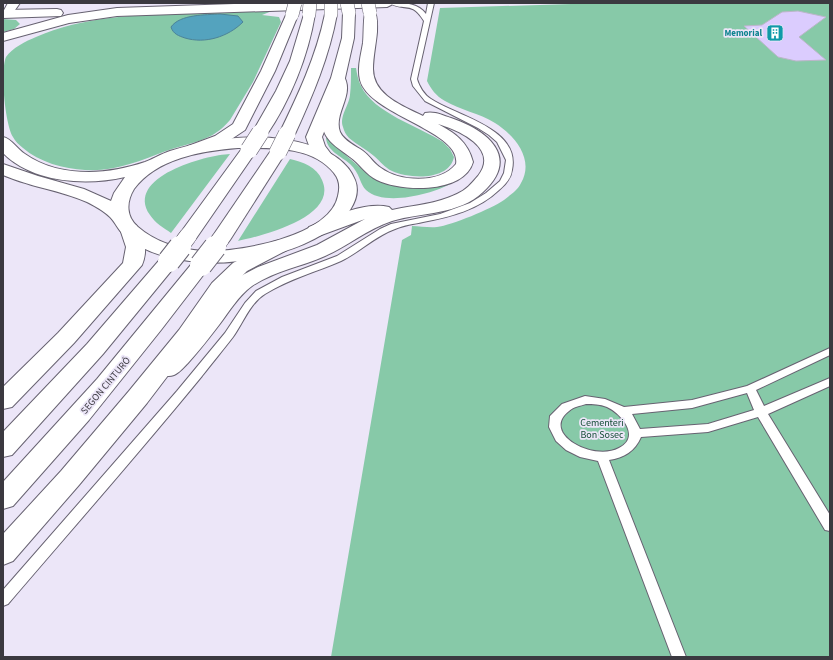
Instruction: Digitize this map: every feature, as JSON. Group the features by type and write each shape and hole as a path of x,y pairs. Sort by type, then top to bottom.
{"main road":[{"path":"12,11 276,3"},
{"path":"6,40 86,20 131,13 387,3"},
{"name":"SEGON CINTURÓ","path":"3,499 94,398 166,310 220,240 278,152 300,108 318,66 328,31 331,8"},
{"path":"326,158 317,147 314,136 338,78 348,38 348,8"},
{"path":"3,553 70,478 138,397 187,335 223,283 240,267 280,246 347,217 360,213 404,209 434,203 460,192 474,182 479,175 483,166 483,156 475,142 461,132 394,106 375,92 368,84 367,68 371,33 369,8"},
{"path":"27,30 54,22 99,14 142,10 218,9"},
{"path":"3,142 14,154 27,162 66,176 87,177 110,176 130,171 159,162 227,136 239,126 268,71 293,9"},
{"path":"3,448 95,349 169,261 249,150 292,71 305,35 309,9"},
{"path":"6,40 34,27 37,23 37,20 34,17 12,11"},
{"path":"338,78 339,96 330,122 333,132 338,141 359,156 381,176 403,182 426,183 447,178 461,169 465,158 458,145 426,119"},
{"path":"194,149 223,144 272,144 299,148 313,152 336,165 343,173 348,187 355,195 369,202 381,204 399,203 437,196 452,189 466,179 474,166 474,155 465,142 451,132 426,119"},
{"path":"138,397 190,347 230,295 245,281 264,271 325,249 374,221 390,216 431,209 449,204 467,195 482,183 489,174 492,166 492,158 487,147 479,138 468,131 426,119"},
{"path":"3,401 66,338 132,264 137,251 136,243 124,222 121,197 129,184 146,170 159,162"},
{"path":"3,169 30,180 87,196 108,206 139,238 158,247 198,256 228,256 280,246"},
{"path":"316,231 329,222 339,212 346,202 348,187"}],"lane":[{"path":"392,3 419,8 424,13 426,20"},
{"path":"3,600 181,394 229,335 248,306 259,293 285,279 340,258 383,231 394,226 442,216 472,205 490,195 503,182 508,173 510,160 506,150 496,137 474,122 424,98 416,86 414,79 426,20 430,13 431,3"},
{"path":"623,411 692,404 750,389 830,351"},
{"path":"636,433 708,428 761,412 830,382"},
{"path":"750,389 761,412 830,526"},
{"path":"585,400 598,401 623,411 634,425 636,433 635,440 630,447 623,452 613,456 588,456 574,451 564,443 557,434 554,424 556,416 563,408 573,403 585,400"},
{"path":"602,457 679,657"}],"green space":[{"name":"Cementeri Bon Sosec","path":"603,3 830,3 830,657 331,657 402,240 411,235 412,226 444,226 498,204 518,188 525,174 526,165 524,157 520,148 509,134 495,123 442,99 430,87 427,81 440,8"},
{"path":"272,11 262,15 279,17 281,22 253,82 230,120 216,133 208,137 117,168 85,170 69,168 44,161 29,153 13,137 10,130 4,97 4,64 6,57 15,48 28,41 53,30 107,18 181,13"},
{"path":"3,19 16,20 20,24 14,29 3,32"},
{"path":"351,68 356,68 361,86 367,96 376,104 398,118 443,142 450,149 454,157 451,165 437,174 428,176 409,176 400,174 387,168 349,138 342,123 342,119 350,95"},
{"path":"326,138 328,138 371,177 452,183 421,195 409,197 384,198 374,195 364,188 353,167 332,150 327,143"},
{"path":"230,154 171,233 152,218 145,202 148,190 158,179 187,164 219,155"},
{"path":"290,159 313,168 320,175 324,193 319,204 309,214 295,222 263,235 238,241"}],"water":[{"path":"220,14 238,16 243,22 230,32 208,40 193,40 185,38 175,33 171,27 175,23 187,17"}],"building":[{"path":"798,11 826,17 799,37 826,60 796,61 778,57 744,26 762,25 782,12"}],"place":[{"name":"Memorial","path":"775,33"}]}
